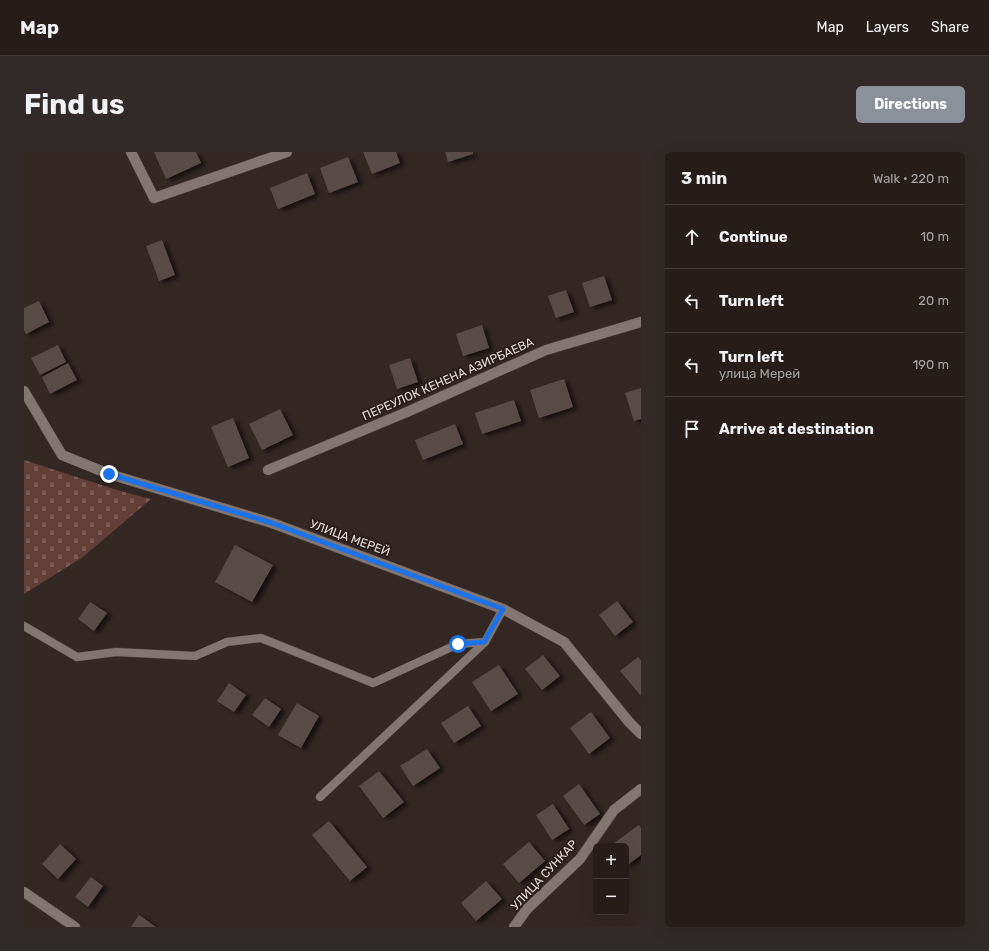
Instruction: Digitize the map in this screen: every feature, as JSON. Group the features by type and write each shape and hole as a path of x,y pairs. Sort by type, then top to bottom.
{"street":[{"path":"131,152 154,198 287,152"},
{"name":"ПЕРЕУЛОК КЕНЕНА АЗИРБАЕВА","path":"268,470 407,412 546,350 641,322"},
{"name":"УЛИЦА МЕРЕЙ","path":"24,390 28,405 62,455 109,474 272,523 503,609 564,642 641,734"},
{"name":"УЛИЦА СУНКАР","path":"514,927 527,909 580,859 614,810 641,789"},
{"path":"24,892 75,927"}],"lane":[{"path":"320,797 484,642 503,609"},
{"path":"24,626 77,657 116,652 195,656 227,642 261,638 373,683 458,644 484,642"}],"green space":[{"path":"24,460 120,491 151,499 83,557 24,594"}],"building":[{"path":"154,152 196,152 201,163 166,179"},
{"path":"363,152 396,152 400,163 372,174"},
{"path":"445,152 473,152 473,154 448,162"},
{"path":"348,157 358,182 329,193 320,168"},
{"path":"307,173 315,194 278,209 270,188"},
{"path":"162,240 175,275 159,281 146,246"},
{"path":"604,276 612,300 590,307 582,283"},
{"path":"566,290 574,312 556,318 548,296"},
{"path":"39,301 49,322 26,334 24,330 24,308"},
{"path":"482,325 489,348 463,356 456,334"},
{"path":"58,345 66,362 40,375 31,358"},
{"path":"410,358 418,382 397,389 389,365"},
{"path":"68,363 77,380 50,394 42,377"},
{"path":"564,379 573,407 539,418 530,390"},
{"path":"641,388 641,419 634,421 625,393"},
{"path":"514,400 521,421 482,434 475,413"},
{"path":"280,409 293,435 262,450 249,424"},
{"path":"233,418 249,458 228,467 211,427"},
{"path":"455,424 463,444 423,460 415,440"},
{"path":"235,545 273,565 252,602 215,582"},
{"path":"617,601 633,622 615,636 599,615"},
{"path":"90,602 107,613 94,631 78,619"},
{"path":"543,655 560,676 542,690 525,669"},
{"path":"638,657 641,660 641,696 620,671"},
{"path":"499,665 518,694 491,711 472,682"},
{"path":"229,683 246,695 234,712 217,701"},
{"path":"265,698 281,709 269,727 252,715"},
{"path":"297,703 319,716 301,748 278,735"},
{"path":"468,706 481,726 454,743 441,723"},
{"path":"591,712 610,738 589,754 570,728"},
{"path":"427,749 440,768 413,786 400,766"},
{"path":"379,771 404,802 383,818 359,786"},
{"path":"579,784 600,814 584,825 563,796"},
{"path":"553,804 569,829 552,840 536,815"},
{"path":"329,821 367,867 350,881 312,835"},
{"path":"639,825 641,828 641,855 629,864 629,843 614,843"},
{"path":"529,842 545,861 519,883 503,864"},
{"path":"60,844 76,859 58,879 42,864"},
{"path":"91,877 103,886 88,907 75,897"},
{"path":"486,881 502,899 476,921 461,903"},
{"path":"139,915 156,927 131,927"}],"route":[{"path":"109,474 272,523 503,609 484,642 458,644"}]}
